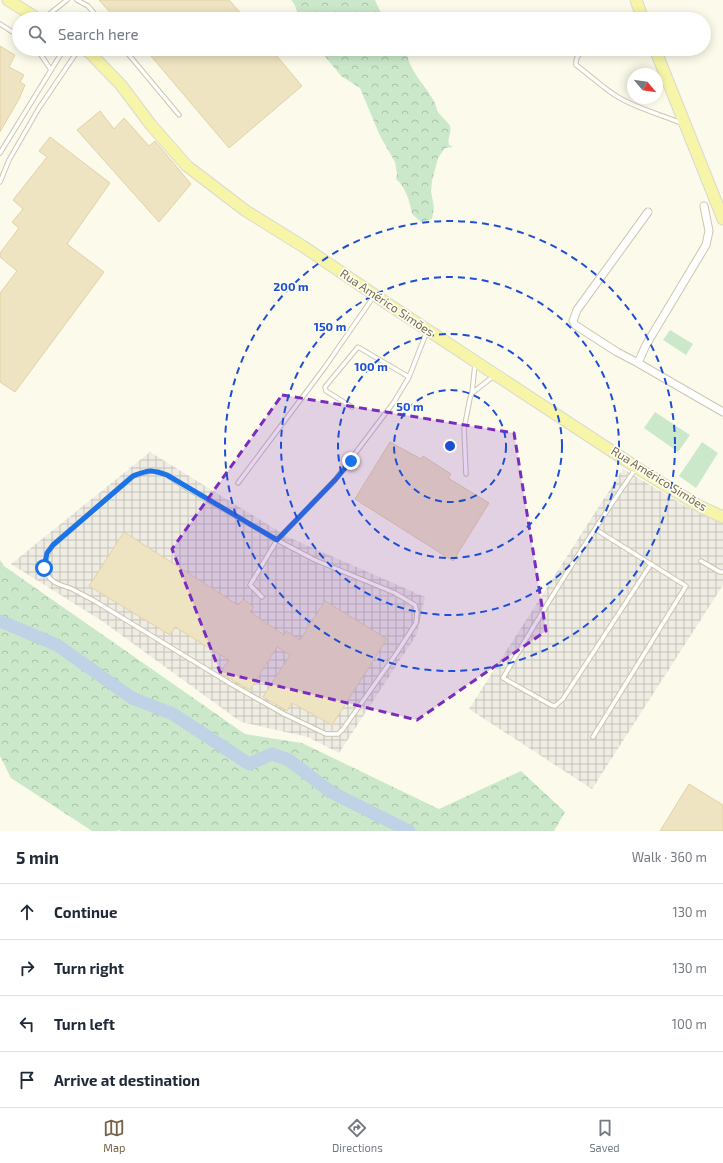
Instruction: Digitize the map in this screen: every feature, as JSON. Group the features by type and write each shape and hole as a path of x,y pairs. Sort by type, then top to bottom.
{"main road":[{"path":"636,0 640,12"},
{"path":"14,1 29,12"},
{"name":"Rua Américo Simões","path":"93,56 121,85 151,125 187,166 246,211 304,247 375,296 636,467 701,507 723,518"},
{"path":"658,56 723,219"}],"street":[{"path":"638,363 646,345 706,245 709,231 704,206"},
{"path":"648,212 577,310 573,321 575,325 617,352 723,412"}],"lane":[{"path":"52,12 67,0"},
{"path":"77,0 88,6 93,12"},
{"path":"0,24 12,32"},
{"path":"42,56 51,70"},
{"path":"0,153 60,56"},
{"path":"0,182 9,160 39,108 74,56"},
{"path":"130,56 179,114"},
{"path":"578,56 576,64 600,85 618,97 638,107 684,124"},
{"path":"238,483 325,367 375,296"},
{"path":"262,597 250,585 277,540 339,476 394,402 409,377 428,330"},
{"path":"352,407 326,391 325,387 358,346 409,377"},
{"path":"466,474 464,429 472,393 475,361"},
{"path":"472,393 496,374"},
{"path":"636,467 536,622 503,678 551,705 556,706 563,699 651,564"},
{"path":"154,470 167,475 277,540 315,560 395,592 414,605 417,612 416,623 396,654 338,734 326,734 284,714 93,600 71,588 54,582 47,575 44,568 47,553 68,531 133,476 154,470"},
{"path":"593,737 686,586 595,529"},
{"path":"701,562 720,572 723,572"}],"highlighted area":[{"path":"282,395 514,433 546,631 417,720 220,672 172,549"}],"shaded area":[{"path":"150,452 288,537 425,597 417,634 339,753 308,737 241,722 102,621 11,564"},
{"path":"623,469 687,507 723,521 723,585 592,789 469,709"}],"green space":[{"path":"291,0 375,0 381,12 297,12"},
{"path":"325,56 407,56 413,70 434,101 438,112 450,126 449,145 453,147 445,148 438,158 432,181 431,192 434,207 432,219 421,222 412,214 407,195 396,179 397,174 395,162 380,136 360,88 341,76"},
{"path":"670,330 693,344 686,355 663,340"},
{"path":"655,412 690,435 678,452 644,428"},
{"path":"702,442 718,453 696,488 679,476"},
{"path":"0,560 4,566 245,734 302,743 439,809 521,771 565,812 554,831 92,831 11,778 0,756"}],"building":[{"path":"99,0 229,0 240,12 110,12"},
{"path":"0,46 12,53 12,56 14,56 9,67 24,75 20,82 25,85 19,99 0,132"},
{"path":"151,56 277,56 302,86 229,148"},
{"path":"100,111 114,129 124,118 149,146 155,141 191,184 159,222 77,130"},
{"path":"50,137 110,183 67,244 104,272 15,392 0,382 0,293 17,271 0,257 0,253 19,228 12,222 23,209 13,200 47,157 39,151"},
{"path":"390,442 421,459 423,456 451,474 448,478 489,503 453,561 355,499"},
{"path":"124,532 238,605 243,599 254,607 250,612 284,635 286,631 300,640 325,601 387,639 332,725 292,703 287,711 263,697 290,655 277,647 250,690 220,673 229,660 175,627 170,635 89,586"},
{"path":"689,784 723,805 723,831 660,831"}],"waterway":[{"path":"0,621 57,645 132,698 173,714 249,764 272,754 289,760 331,792 409,831"}],"route":[{"path":"44,568 47,553 53,545 133,476 154,470 167,475 183,486 277,540 311,506 351,461"}]}
